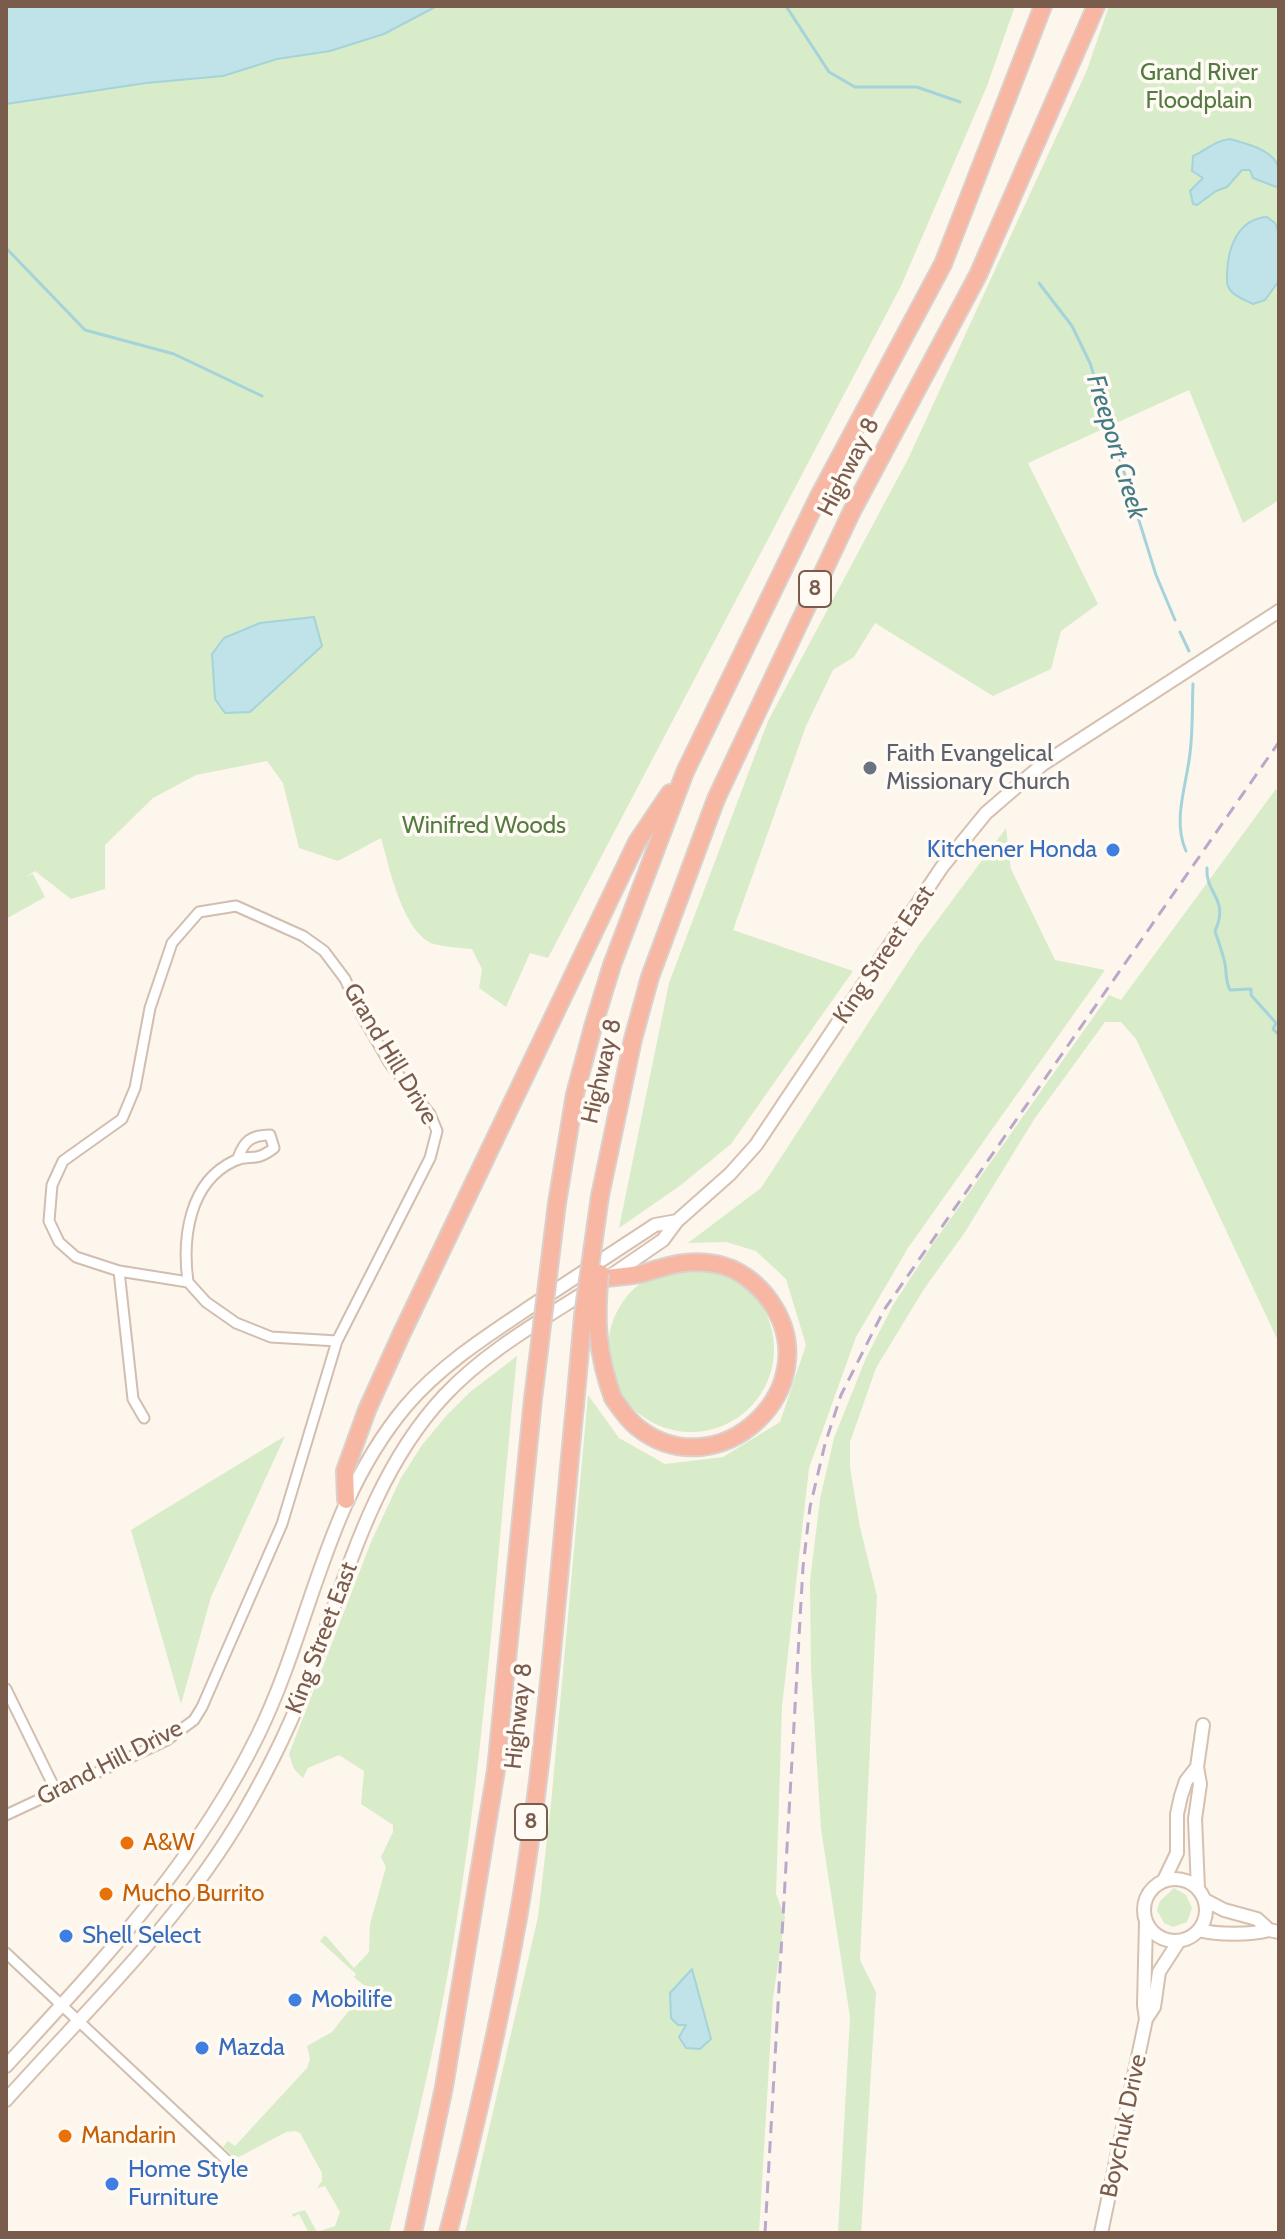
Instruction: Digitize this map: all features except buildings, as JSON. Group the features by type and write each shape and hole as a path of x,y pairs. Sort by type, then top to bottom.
{"highway":[{"name":"Highway 8","path":"413,2233 444,2087 496,1770 533,1399 557,1203 575,1094 593,1027 612,965 685,772 818,498 943,264 1043,6"},
{"name":"Highway 8","path":"448,2233 486,2088 518,1916 538,1771 583,1316 600,1196 633,1039 650,977 716,799 852,511 978,275 1096,6"},
{"path":"346,1500 345,1471 367,1410 401,1335 637,842 685,772"},
{"path":"600,1196 605,1221 596,1332 604,1374 613,1398 636,1427 672,1444 708,1445 742,1433 757,1422 772,1404 787,1364 787,1345 778,1312 760,1288 735,1270 720,1264 683,1262 641,1274 607,1278"}],"main road":[{"name":"King Street East","path":"6,2100 187,1897 227,1841 291,1721 384,1479 403,1446 446,1394 505,1345 663,1240 677,1221 730,1174 756,1145 942,867 1007,792 1055,756 1279,611"},
{"name":"King Street East","path":"6,2066 63,2006 154,1899 189,1853 231,1785 278,1690 346,1500 392,1423 429,1382 456,1359 655,1225 677,1221"},
{"path":"1198,1888 1194,1836 1200,1784 1197,1767 1203,1725"},
{"path":"1164,1880 1177,1853 1177,1814 1181,1796 1186,1781 1197,1767"},
{"path":"1176,1878 1198,1888 1205,1900 1206,1912 1199,1930 1179,1941 1159,1937 1146,1922 1146,1897 1164,1880 1176,1878"},
{"path":"1205,1900 1224,1910 1257,1919 1274,1931"},
{"name":"Boychuk Drive","path":"1101,2233 1146,2019 1146,1922"},
{"path":"1199,1930 1210,1933 1274,1931"},
{"name":"Boychuk Drive","path":"1146,2019 1154,2007 1162,1966 1179,1941"}],"street":[{"name":"Grand Hill Drive","path":"6,1815 181,1731 194,1720 282,1524 337,1341 430,1158 437,1131 430,1114 390,1064 345,979 324,951 303,936 236,906 199,912 172,943 150,1008 135,1088 122,1119 63,1161 52,1185 49,1221 59,1242 76,1257 119,1271 188,1282"},
{"path":"238,1158 216,1171 199,1195 188,1222 185,1256 188,1282 206,1302 236,1323 271,1337 337,1341"},
{"path":"119,1271 133,1399 144,1418"},
{"path":"6,1689 56,1791"},
{"path":"6,1953 233,2166"}],"green space":[{"name":"Winifred Woods","path":"437,6 1015,6 987,86 901,286 548,958 530,953 506,1007 479,988 482,969 472,949 434,944 423,938 414,927 399,898 381,838 338,861 299,848 283,783 267,761 196,775 153,798 105,845 105,889 71,899 35,871 26,877 33,874 45,897 6,919 6,104 146,83 223,76 277,59 330,51 384,35","holes":["275,622 250,712 260,623"]},
{"name":"Grand River Floodplain","path":"1109,6 1279,6 1279,233 1275,223 1236,236 1227,273 1228,287 1265,300 1279,281 1279,500 1243,523 1189,390 1028,463 1098,604 1061,631 1051,669 993,696 875,623 854,657 833,670 806,726 733,930 853,971 731,1144 681,1185 619,1228 669,983 768,721 908,459 1087,70"},
{"path":"1276,789 1279,795 1279,1343 1136,1039 1121,1022 1105,1022 1035,1118 876,1368 850,1442 850,1467 860,1527 877,1596 860,1960 876,1992 861,2233 838,2233 850,2017 821,1829 811,1670 810,1581 820,1499 834,1438 866,1358 893,1305 932,1245 1109,995 1121,1000"},
{"path":"1006,828 1011,869 1055,960 1105,970 908,1248 856,1337 809,1468 782,1707 776,1894 785,1917 773,1998 759,2233 465,2233 538,1917 588,1395 619,1438 665,1464 723,1457 780,1422 806,1345 786,1279 756,1251 726,1242 688,1243 761,1188 919,945"},
{"path":"691,1266 723,1272 750,1290 768,1317 774,1349 768,1381 750,1408 723,1426 691,1432 659,1426 632,1408 614,1381 608,1349 614,1317 632,1290 659,1272"},
{"path":"517,1356 468,1843 444,1993 418,2113 389,2233 309,2233 299,2214 293,2217 292,2214 305,2210 317,2232 335,2226 340,2212 325,2186 317,2188 322,2181 322,2173 300,2133 286,2132 239,2157 223,2147 228,2141 235,2146 307,2068 310,2059 307,2046 332,2032 367,1988 320,1941 325,1935 354,1968 369,1952 370,1924 386,1867 381,1857 393,1832 393,1825 361,1804 364,1771 339,1755 308,1768 303,1778 294,1769 289,1754 371,1542 401,1478 422,1445 447,1415 470,1392"},
{"path":"285,1436 211,1597 181,1704 131,1530"},
{"path":"1174,1888 1186,1895 1192,1908 1187,1922 1173,1927 1164,1923 1157,1910 1160,1901"}],"water":[{"path":"6,6 437,6 384,34 330,51 277,59 223,76 146,83 6,104"},
{"path":"1230,139 1258,148 1271,156 1280,170 1279,188 1253,178 1250,170 1242,170 1227,187 1197,205 1193,204 1190,191 1203,178 1192,171 1193,156"},
{"path":"1267,217 1275,223 1279,233 1279,281 1265,300 1253,304 1229,289 1228,263 1236,236 1249,223"},
{"path":"314,617 322,646 250,712 225,713 215,699 212,654 224,638 260,623"},
{"path":"692,1969 711,2039 700,2049 686,2048 679,2037 686,2025 678,2025 671,2018 670,1993"}],"waterway":[{"name":"Freeport Creek","path":"786,6 829,72 855,87 917,87 960,102"},
{"path":"6,248 85,330 174,354 262,396"},
{"name":"Freeport Creek","path":"1039,283 1072,326 1090,363 1156,575 1175,620"},
{"name":"Freeport Creek","path":"1180,632 1189,651"},
{"path":"1186,851 1180,815 1191,744 1193,684"},
{"path":"1207,868 1207,877 1219,904 1215,931 1228,986 1230,990 1251,989 1251,995 1276,1023 1273,1029 1279,1035"}],"railway":[{"path":"765,2233 803,1567 810,1507 841,1395 884,1310 1279,742"}],"place":[{"name":"Faith Evangelical Missionary Church","path":"870,768"},
{"name":"Kitchener Honda","path":"1113,850"},
{"name":"A&W","path":"127,1843"},
{"name":"Mucho Burrito","path":"106,1894"},
{"name":"Shell Select","path":"66,1936"},
{"name":"Mobilife","path":"295,2000"},
{"name":"Mazda","path":"202,2048"},
{"name":"Mandarin","path":"65,2136"},
{"name":"Home Style Furniture","path":"112,2184"}]}
